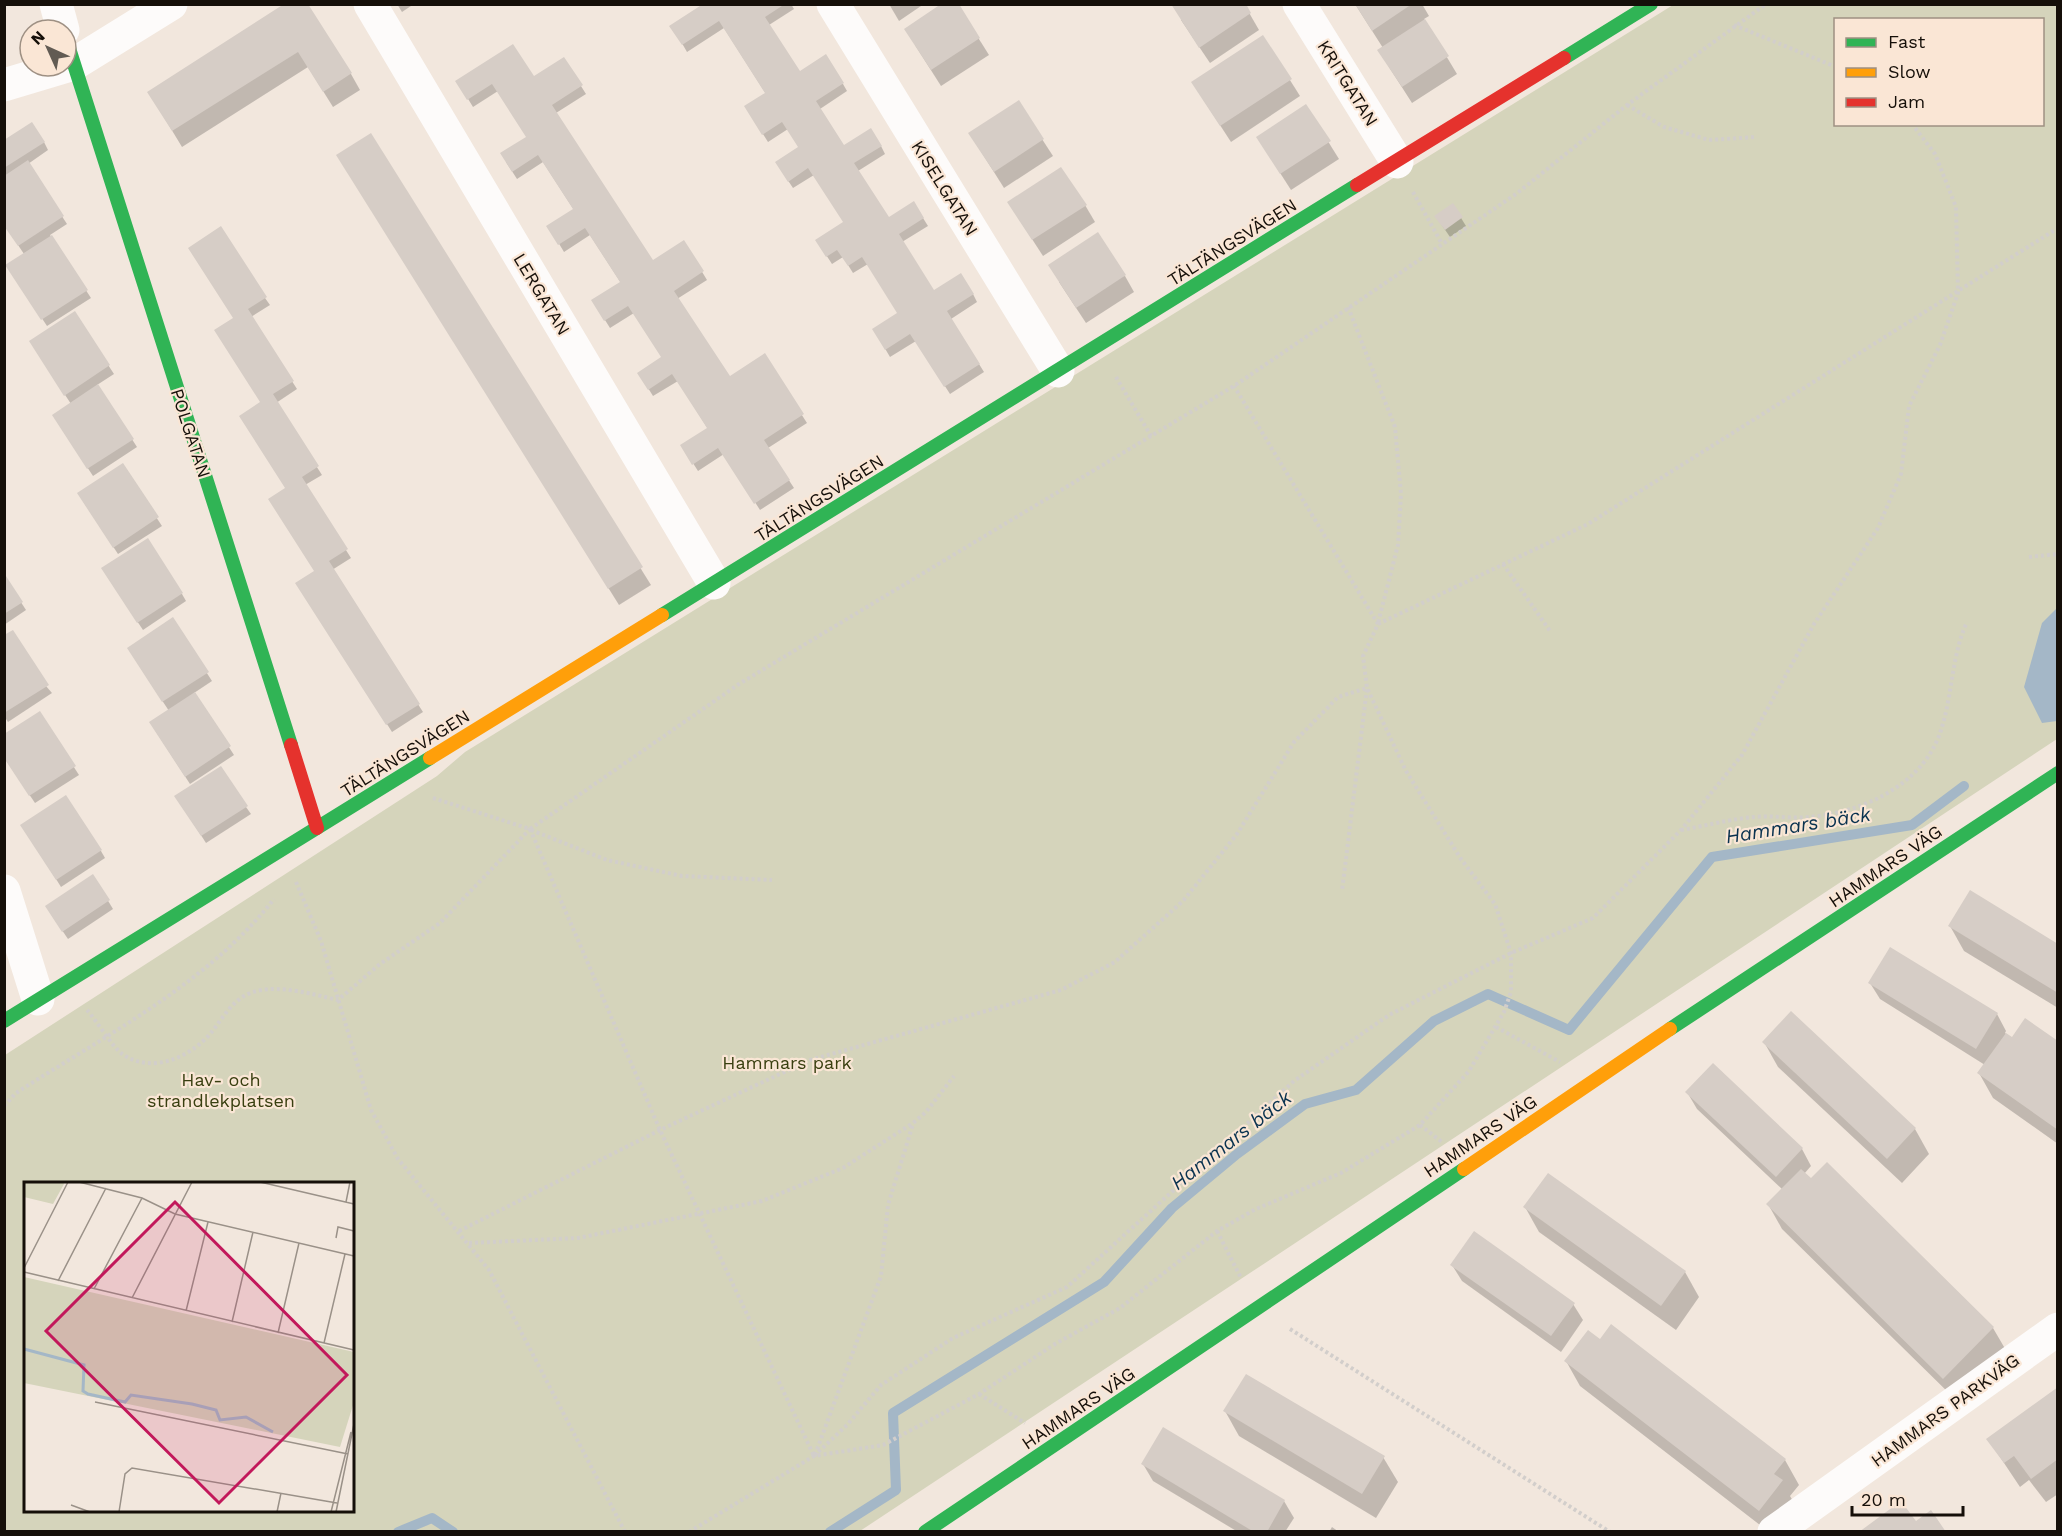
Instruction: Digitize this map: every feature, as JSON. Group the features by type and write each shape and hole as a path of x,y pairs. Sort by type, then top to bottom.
{"street":[{"path":"78,47 171,4"},
{"name":"LERGATAN","path":"370,4 714,583"},
{"name":"KISELGATAN","path":"833,4 1058,371"},
{"name":"KRITGATAN","path":"1299,4 1397,162"},
{"name":"TÄLTÄNGSVÄGEN","path":"4,1021 1651,4"},
{"name":"POLGATAN","path":"78,76 317,828"},
{"path":"4,85 18,78"},
{"name":"HAMMARS VÄG","path":"925,1532 2058,773"},
{"path":"4,891 52,991"},
{"name":"HAMMARS PARKVÄG","path":"1774,1532 2058,1329"}],"path":[{"path":"338,1000 380,964 440,923 530,829 739,684 1234,386 1516,194 1627,105 1734,25 1766,4"},
{"path":"1734,25 1834,66"},
{"path":"1627,105 1664,127 1709,140 1756,137"},
{"path":"689,1532 814,1456 847,1425 881,1385 953,1338 1067,1287 1294,1081 1389,1015 1511,953 1593,918 1681,830 1742,755 1814,624 1878,528 1901,474 1909,406 1940,345 1958,293 1956,207 1935,154 1914,126"},
{"path":"1397,162 1442,244"},
{"path":"1378,624 1588,524 2058,228"},
{"path":"1342,891 1367,688 1364,656 1378,624 1398,544 1401,494 1395,426 1348,308"},
{"path":"1098,346 1150,436"},
{"path":"1234,386 1378,624"},
{"path":"2029,557 2058,554"},
{"path":"1503,564 1550,631"},
{"path":"1681,830 1754,817 1807,817 1851,811 1892,790 1921,766 1940,734 1953,679 1958,641 1967,622"},
{"path":"814,1456 883,1445 979,1394 1055,1344 1120,1308 1217,1231 1256,1209 1341,1173 1420,1125 1469,1071 1504,1012 1510,992 1511,953 1495,904 1461,859 1406,771 1367,688"},
{"path":"459,1231 660,1130 810,1060 1061,990 1115,962 1183,901 1237,834 1294,742 1338,698 1367,688"},
{"path":"405,774 435,799 530,829 607,860 682,876 772,879"},
{"path":"530,829 660,1130 814,1456"},
{"path":"296,841 293,875 321,941 371,1110 399,1159 489,1270 625,1532"},
{"path":"4,1106 16,1093 189,981 231,948 279,892"},
{"path":"52,991 107,1034 120,1052 139,1063 150,1064 171,1060 194,1050 244,996 270,989 306,993 338,1000"},
{"path":"1496,1027 1595,1081"},
{"path":"469,1244 578,1238 762,1201 843,1168 913,1123 926,1112 954,1076"},
{"path":"814,1456 880,1276 888,1205 913,1123"},
{"path":"1217,1231 1257,1308 1610,1532"},
{"path":"979,1394 1058,1444"}],"green space":[{"name":"Hammars park","path":"1673,5 2057,5 2057,739 860,1531 5,1532 5,1055 437,776 465,752"}],"water":[{"path":"2057,608 2057,721 2042,723 2024,687 2042,623"}],"building":[{"path":"284,4 308,4 352,73 323,92 298,52 172,131 147,92"},
{"path":"703,4 785,4 765,17 800,71 826,54 844,83 816,101 844,145 871,128 882,146 854,163 889,217 914,201 924,218 899,234 934,290 961,273 974,294 947,311 980,364 944,387 910,334 885,350 872,329 897,313 862,257 848,266 837,250 826,257 815,240 843,222 808,168 788,182 775,162 798,147 782,122 762,135 744,106 765,93 719,21 682,45 669,26"},
{"path":"941,4 959,4 980,38 931,70 904,29"},
{"path":"1171,4 1246,4 1251,13 1199,48"},
{"path":"1355,4 1412,4 1372,31"},
{"path":"1425,19 1449,56 1402,87 1377,50"},
{"path":"1263,35 1292,79 1220,126 1191,82"},
{"path":"513,44 534,76 564,57 583,85 552,105 653,260 684,240 704,271 674,291 730,376 765,353 804,414 764,440 790,480 754,504 718,448 692,465 680,445 707,428 672,374 648,390 637,373 661,357 628,306 604,321 591,300 620,282 585,228 558,245 546,226 573,209 538,155 512,172 500,153 526,137 492,84 467,100 455,81"},
{"path":"1019,100 1044,139 994,172 968,133"},
{"path":"1306,104 1331,141 1280,174 1256,137"},
{"path":"32,122 45,142 4,168 4,140"},
{"path":"371,133 643,567 608,589 336,155"},
{"path":"28,160 64,216 18,246 4,226 4,176"},
{"path":"1061,167 1087,205 1032,240 1007,202"},
{"path":"1453,203 1463,217 1445,230 1434,216"},
{"path":"221,226 267,297 248,309 294,381 273,394 319,466 302,477 348,549 329,561 420,704 386,725 295,583 314,571 268,499 285,488 239,416 260,402 214,330 233,318 188,248"},
{"path":"1098,232 1126,275 1076,308 1048,265"},
{"path":"52,235 88,290 41,320 5,265"},
{"path":"75,311 110,365 64,396 29,341"},
{"path":"98,384 134,439 87,469 52,415"},
{"path":"123,463 159,517 113,548 77,493"},
{"path":"148,538 183,593 137,623 101,568"},
{"path":"4,573 23,602 4,614"},
{"path":"173,617 209,672 162,702 127,648"},
{"path":"13,630 49,685 4,713 4,635"},
{"path":"195,692 231,746 185,777 149,722"},
{"path":"40,711 76,766 29,796 4,758 4,734"},
{"path":"221,766 248,806 201,836 174,796"},
{"path":"66,795 102,850 56,880 20,825"},
{"path":"93,874 110,900 62,932 45,906"},
{"path":"1970,890 2058,944 2058,993 1948,926"},
{"path":"1890,947 1998,1013 1976,1049 1868,983"},
{"path":"1791,1011 1916,1128 1887,1159 1762,1042"},
{"path":"2025,1018 2058,1041 2058,1130 1977,1073 2006,1033 2012,1037"},
{"path":"1713,1063 1803,1148 1776,1177 1685,1092"},
{"path":"1827,1162 1994,1327 1943,1379 1766,1204 1801,1169 1811,1178"},
{"path":"1548,1173 1686,1271 1661,1306 1523,1207"},
{"path":"1474,1231 1575,1303 1551,1336 1450,1265"},
{"path":"1611,1324 1786,1459 1774,1474 1783,1480 1759,1511 1564,1361 1588,1330 1600,1339"},
{"path":"1246,1374 1385,1456 1362,1494 1223,1411"},
{"path":"2058,1387 2058,1459 2031,1479 2014,1456 2004,1463 1986,1439"},
{"path":"1163,1427 1285,1500 1267,1532 1254,1532 1141,1464"},
{"path":"1901,1501 1916,1521 1931,1510 1946,1532 1859,1532"}],"waterway":[{"name":"Hammars bäck","path":"830,1532 896,1490 893,1413 1104,1282 1172,1208 1237,1154 1305,1104 1356,1090 1434,1021 1488,994 1569,1030 1712,857 1912,825 1964,786"},
{"name":"Hammars bäck","path":"398,1532 432,1518 453,1532"}],"traffic: fast":[{"path":"1564,58 1651,4"},
{"path":"78,77 291,745"},
{"path":"662,615 1357,185"},
{"path":"4,1021 430,758"},
{"path":"1670,1029 2058,773"},
{"path":"925,1532 1464,1169"}],"traffic: slow":[{"path":"430,758 662,615"},
{"path":"1464,1169 1670,1029"}],"traffic: jam":[{"path":"1357,185 1564,58"},
{"path":"291,745 317,828"}],"park label":[{"name":"Hav- och strandlekplatsen","path":"221,1089"}]}
